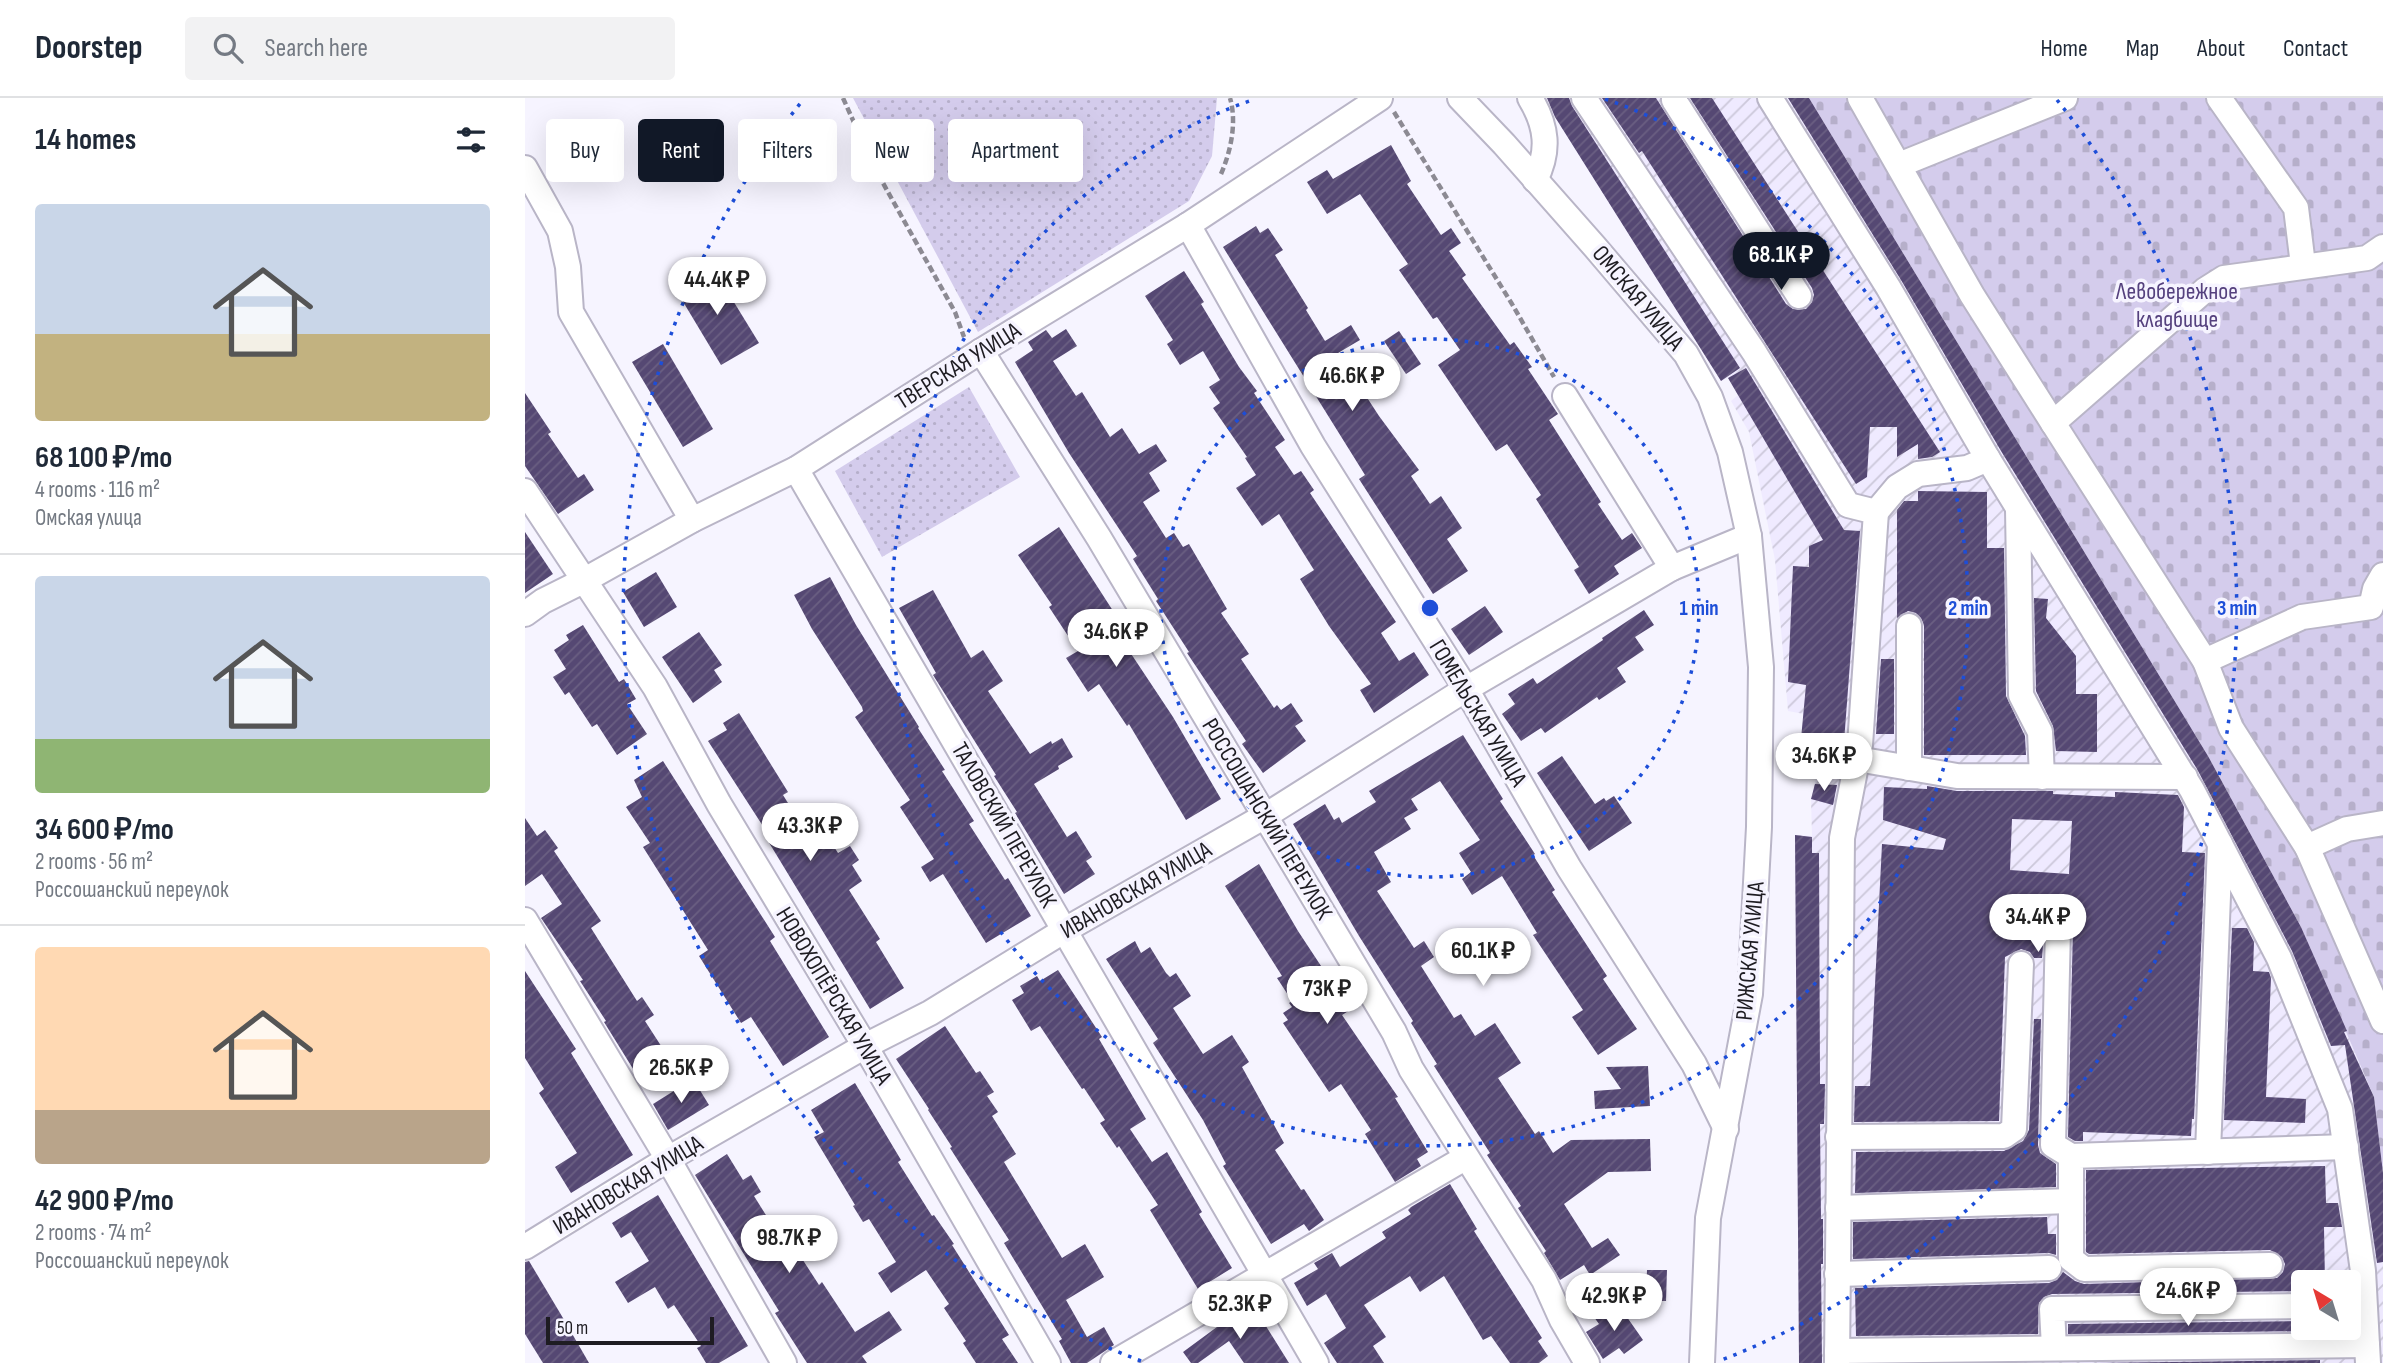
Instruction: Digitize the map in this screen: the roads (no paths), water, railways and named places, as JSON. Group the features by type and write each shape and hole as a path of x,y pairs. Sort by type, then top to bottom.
{"street":[{"name":"ОМСКАЯ УЛИЦА","path":"1460,98 1686,354 1710,397 1730,452 1749,536"},
{"path":"1530,98 1539,116 1546,155 1535,180"},
{"path":"1584,98 1754,352 1848,505 1876,512"},
{"path":"1675,98 1799,296"},
{"path":"1770,98 1798,139 1988,459 2185,777 2279,958 2340,1109 2363,1271 2361,1282"},
{"path":"1860,98 1972,295 2206,661 2231,728 2307,847 2383,1021"},
{"path":"1899,165 2064,98"},
{"path":"2219,98 2296,208 2303,265"},
{"name":"ТВЕРСКАЯ УЛИЦА","path":"525,614 543,601 692,520 796,470 976,354 1386,104"},
{"path":"525,168 560,232 568,267 571,312 692,520"},
{"name":"ГОМЕЛЬСКАЯ УЛИЦА","path":"1188,225 1313,446 1466,689 1569,867 1693,1064 1725,1129"},
{"path":"2053,423 2205,290 2224,278 2367,258 2383,247"},
{"name":"РОССОШАНСКИЙ ПЕРЕУЛОК","path":"976,354 1099,538 1394,1032 1411,1069 1544,1280 1562,1320 1587,1363"},
{"path":"1565,396 1672,568"},
{"path":"1988,459 1967,468 1917,474 1897,487 1876,512 1860,745 1842,838 1837,1357 2054,1349 2367,1354 2361,1325"},
{"name":"ТАЛОВСКИЙ ПЕРЕУЛОК","path":"796,470 1316,1363"},
{"name":"НОВОХОПЁРСКАЯ УЛИЦА","path":"525,491 655,687 719,804 865,1046 1048,1363"},
{"path":"2018,508 2021,695 2040,732 2042,776"},
{"name":"ИВАНОВСКАЯ УЛИЦА","path":"525,1247 668,1159 865,1046 929,1013 1065,930 1265,816 1466,689 1672,568 1749,536"},
{"name":"РИЖСКАЯ УЛИЦА","path":"1702,1363 1708,1218 1750,994 1759,827 1761,667 1749,536"},
{"path":"2206,661 2302,617 2377,612 2375,589 2383,575"},
{"path":"1909,626 1909,768"},
{"path":"1857,759 1957,776 2185,777"},
{"path":"2307,847 2347,829 2383,823"},
{"path":"2208,1152 2220,844"},
{"path":"525,920 668,1159 784,1363"},
{"path":"2057,928 2053,1145 2071,1156 2346,1147"},
{"path":"1838,1137 2004,1136 2014,1129 2021,964"},
{"path":"2071,1156 2071,1259 2084,1269 2270,1265"},
{"path":"1113,1363 1465,1158"},
{"path":"1838,1208 2071,1201"},
{"path":"1837,1274 2049,1268"},
{"path":"2054,1349 2052,1309 2291,1306"}],"park label":[{"name":"Левобережное кладбище","path":"2177,305"}]}
